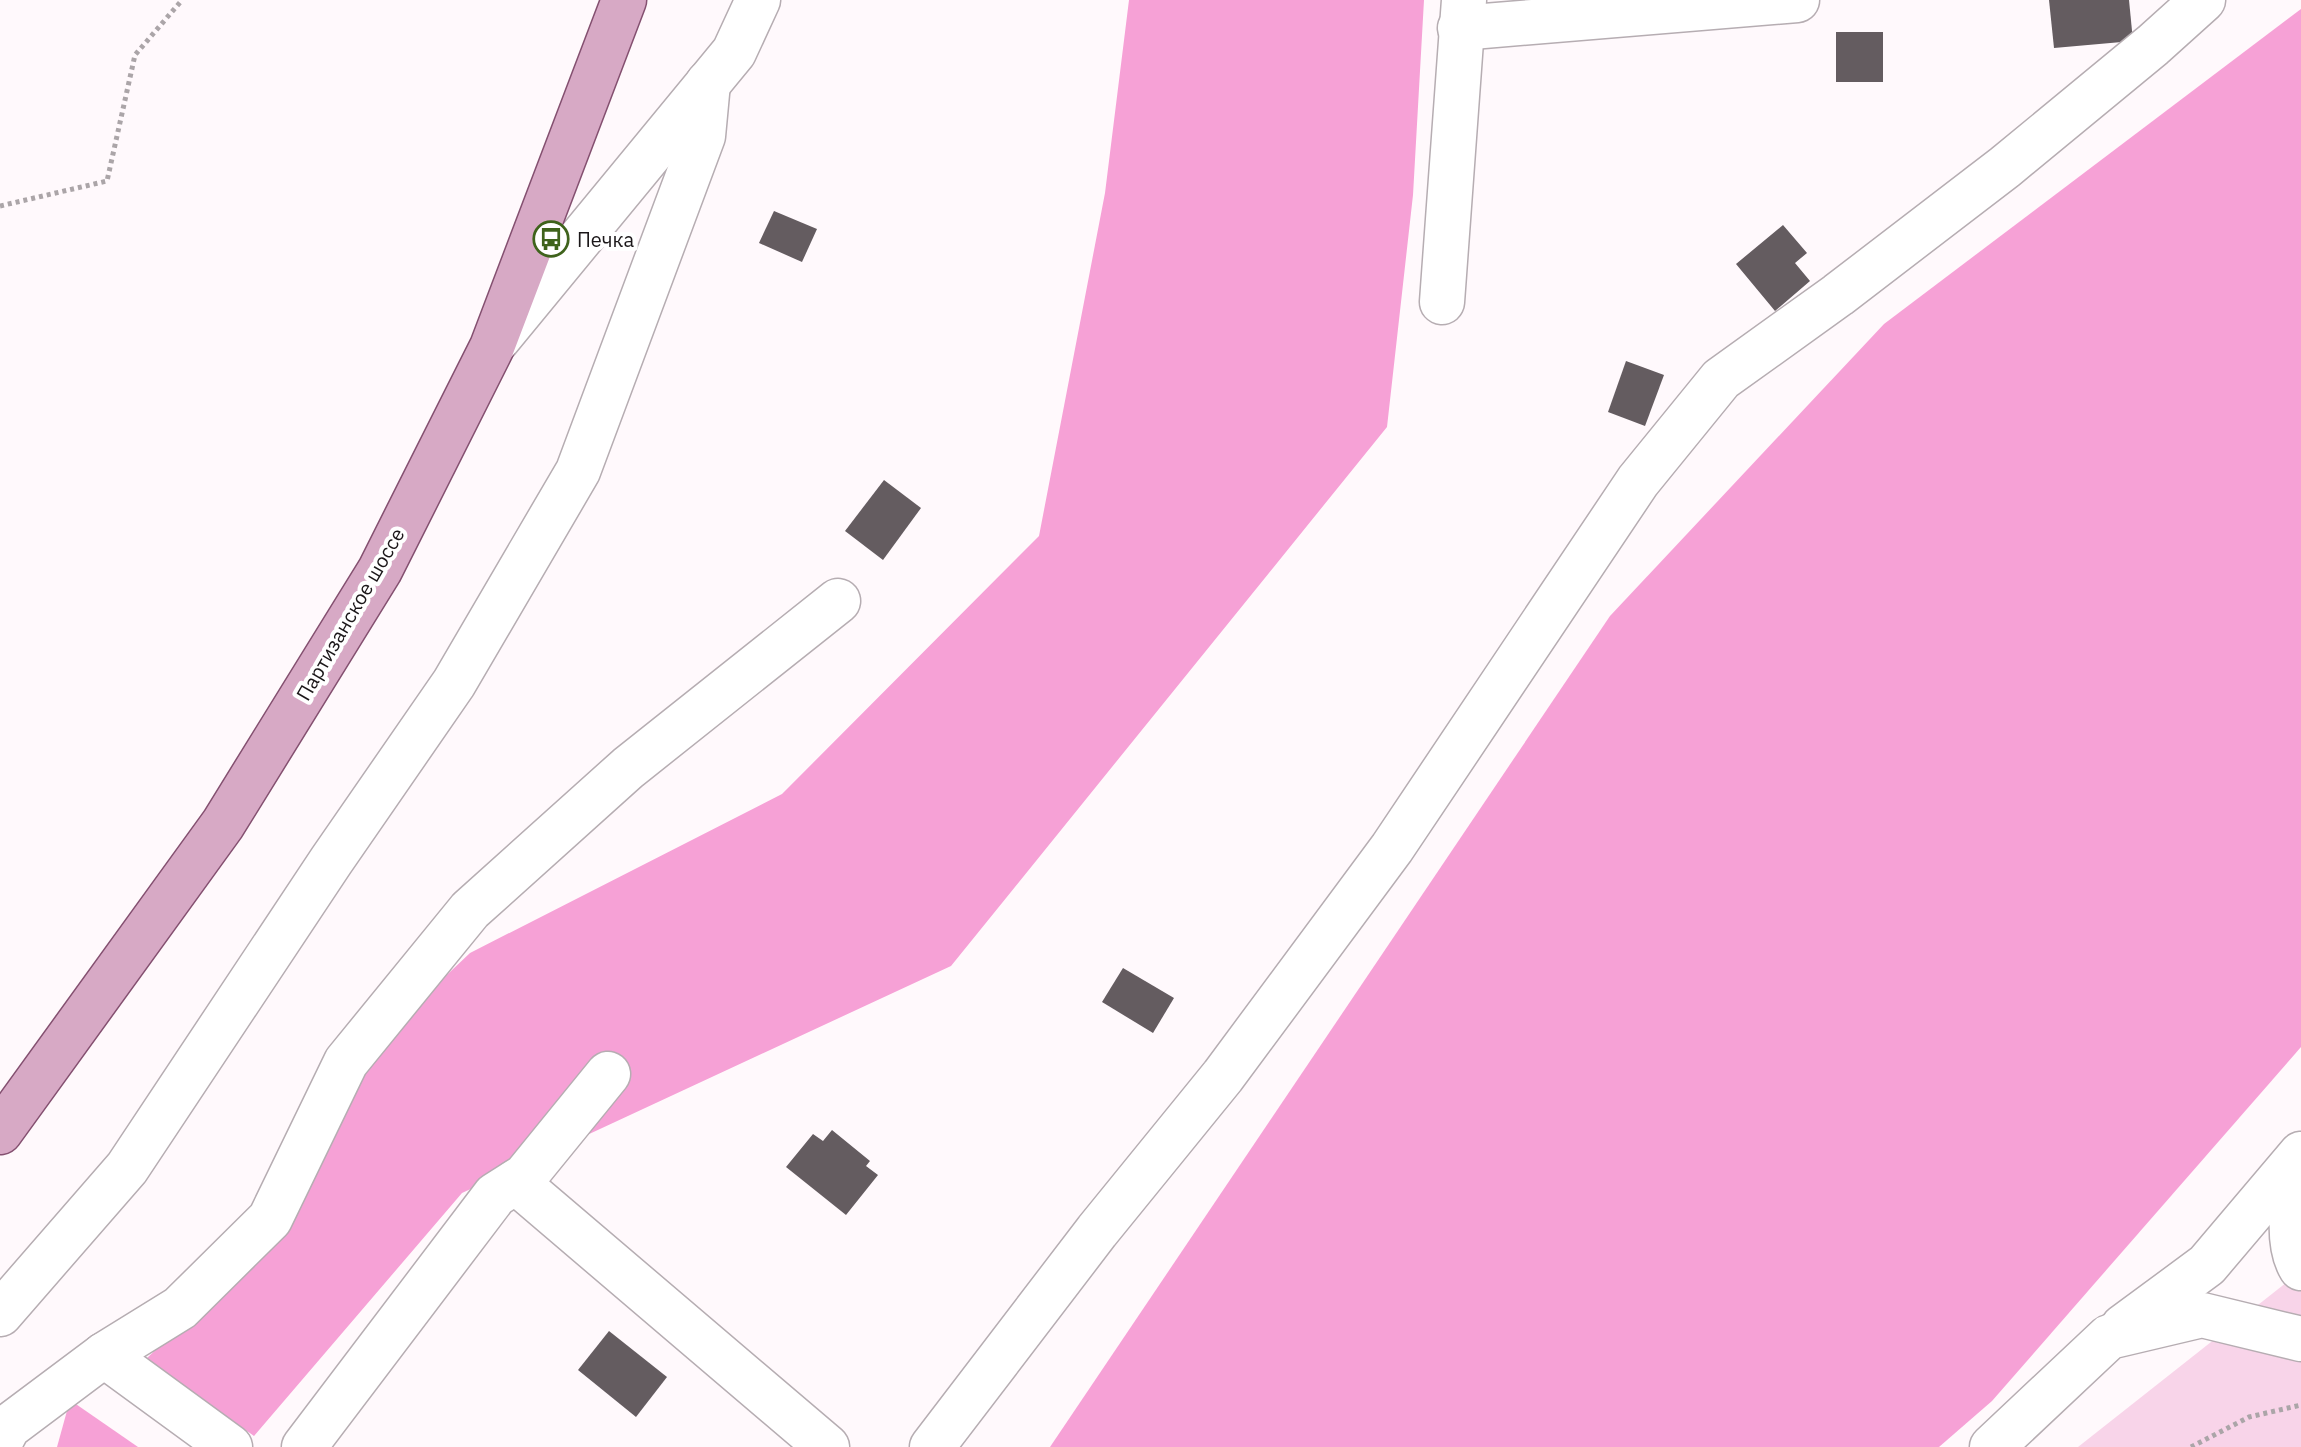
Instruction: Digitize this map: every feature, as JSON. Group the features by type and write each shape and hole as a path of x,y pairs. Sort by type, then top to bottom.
{"main road":[{"name":"Партизанское шоссе","path":"0,1132 223,824 380,570 492,347 624,0"}],"street":[{"path":"492,347 734,52 758,0"},
{"path":"1442,302 1462,14 1797,0"},
{"path":"932,1447 1097,1231 1223,1076 1336,924 1392,848 1638,481 1721,379 1838,295 2005,167 2203,0"},
{"path":"0,1314 127,1168 331,861 454,683 578,471 703,136 708,83"},
{"path":"0,1442 8,1427 104,1355 180,1308 270,1219 346,1062 470,910 628,768 838,601"},
{"path":"304,1447 495,1195 525,1176 608,1074"},
{"path":"2301,1156 2292,1197 2295,1258 2301,1268"},
{"path":"1992,1447 2109,1337 2207,1265 2301,1156"},
{"path":"516,1182 827,1447"},
{"path":"2109,1337 2202,1315 2301,1339"},
{"path":"104,1355 230,1447"}],"path":[{"path":"0,206 107,181 135,55 182,0"},
{"path":"2191,1447 2249,1417 2301,1405"}],"shaded area":[{"path":"1129,0 1424,0 1413,195 1387,427 951,966 462,1193 254,1436 146,1359 285,1227 375,1043 470,953 782,794 1039,536 1105,193"},
{"path":"2301,9 2301,1047 1992,1401 1939,1447 1050,1447 1610,616 1884,324"},
{"path":"2301,1271 2301,1447 2078,1447"},
{"path":"70,1400 138,1447 57,1447"}],"building":[{"path":"2049,0 2129,0 2133,41 2054,48"},
{"path":"1836,32 1883,32 1883,82 1836,82"},
{"path":"774,211 817,229 802,262 759,243"},
{"path":"1783,225 1807,253 1795,263 1810,281 1775,311 1736,264"},
{"path":"1626,361 1664,375 1645,426 1608,412"},
{"path":"884,480 921,508 883,560 845,531"},
{"path":"1123,968 1174,998 1153,1033 1102,1002"},
{"path":"832,1130 870,1161 866,1166 878,1175 846,1215 786,1167 813,1134 823,1141"},
{"path":"609,1331 667,1377 636,1417 578,1370"}],"place":[{"name":"Печка","path":"551,239"}]}
